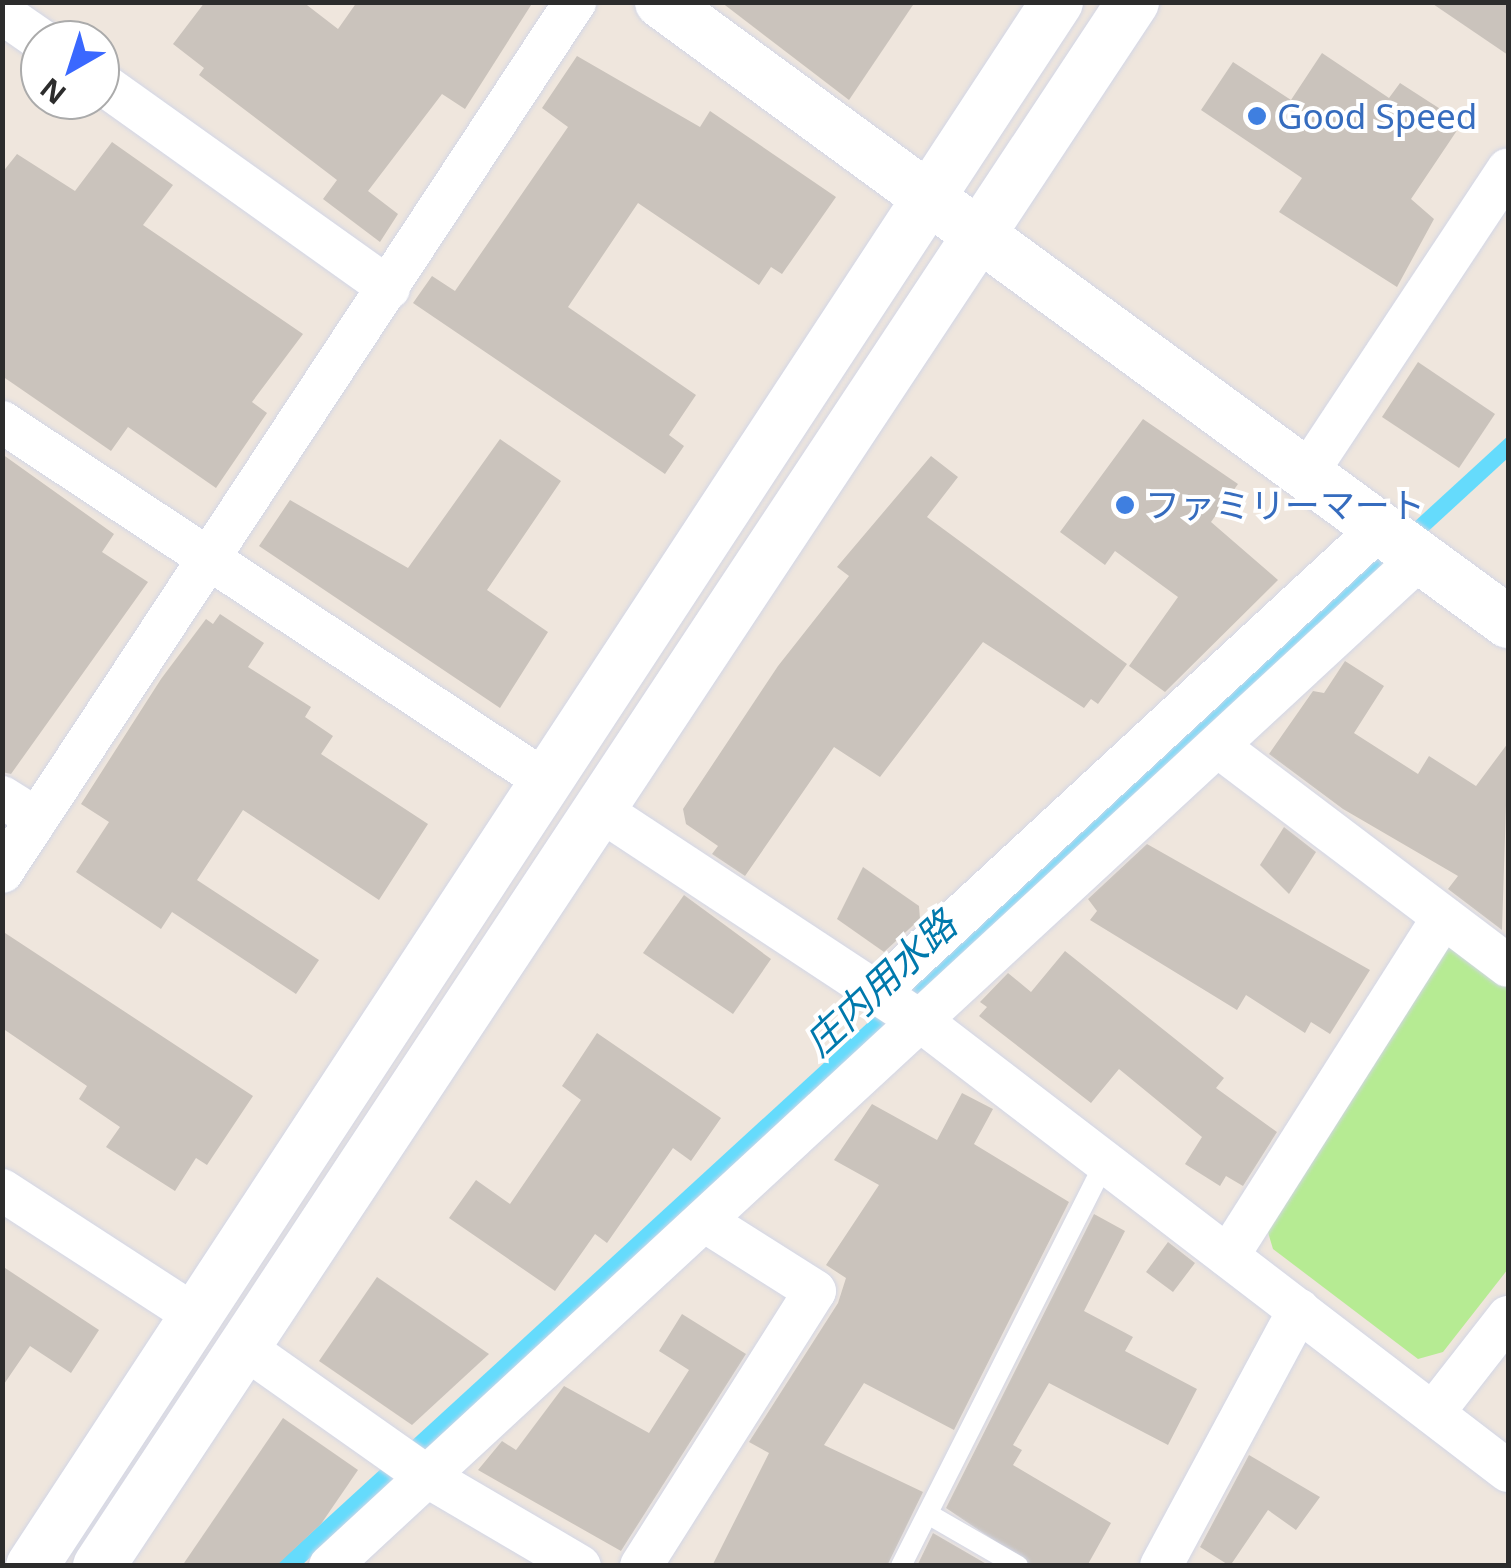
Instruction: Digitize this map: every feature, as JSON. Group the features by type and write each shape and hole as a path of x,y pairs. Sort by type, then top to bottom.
{"street":[{"path":"2,872 20,808 212,558 576,2"},
{"path":"661,2 1508,622"},
{"path":"32,1566 544,780 1058,2"},
{"path":"99,1566 242,1346 602,812 1132,2"},
{"path":"120,96 389,288"},
{"path":"1307,473 1508,170"},
{"path":"2,422 544,780"},
{"path":"898,1007 1220,748 1402,543"},
{"path":"330,1566 412,1466 706,1222 898,1007 1402,543"},
{"path":"1220,748 1508,966"},
{"path":"602,812 898,1007 1508,1471"},
{"path":"1228,1256 1444,917"},
{"path":"2,1190 196,1316"},
{"path":"640,1566 815,1291 706,1222"},
{"path":"1162,1566 1300,1310"},
{"path":"1433,1413 1508,1316"},
{"path":"242,1346 412,1466 580,1566"}],"lane":[{"path":"901,1566 1105,1162"},
{"path":"928,1514 1018,1566"}],"green space":[{"path":"1443,943 1508,983 1508,1269 1443,1352 1418,1359 1273,1249 1265,1222"}],"water":[{"path":"1508,436 1508,458 302,1565 275,1566"}],"building":[{"path":"205,2 303,2 338,29 357,2 533,2 465,109 442,94 368,191 398,214 380,242 323,199 337,180 199,75 204,68 173,44"},
{"path":"721,2 915,2 849,100"},
{"path":"1430,2 1508,2 1508,55"},
{"path":"1322,53 1389,98 1400,83 1462,123 1411,199 1434,219 1397,287 1279,212 1302,178 1201,110 1233,62 1291,100"},
{"path":"577,56 700,127 710,111 836,197 782,274 771,267 759,285 638,203 568,307 696,395 669,435 684,446 665,474 413,303 432,276 455,291 568,127 542,108"},
{"path":"112,142 173,185 143,225 303,334 252,402 267,413 216,488 128,427 111,451 2,376 2,173 17,154 75,191"},
{"path":"1418,362 1495,414 1459,468 1382,417"},
{"path":"1143,419 1238,484 1211,522 1278,580 1165,692 1129,666 1178,597 1115,551 1105,565 1060,532"},
{"path":"500,439 561,481 487,590 548,632 500,708 259,546 290,500 408,568"},
{"path":"2,454 114,534 102,552 148,582 11,774 2,772"},
{"path":"931,456 958,477 927,517 1127,664 1098,704 1091,699 1084,708 983,642 880,777 834,747 745,876 712,854 718,846 686,824 683,809 778,666 849,576 837,567"},
{"path":"220,614 264,643 248,667 311,707 305,717 333,736 321,754 428,824 379,900 243,810 197,880 319,960 296,994 172,912 161,929 76,872 109,822 81,804 161,679 206,619 213,624"},
{"path":"1345,661 1384,686 1354,733 1418,774 1429,756 1476,786 1508,743 1502,930 1448,889 1458,876 1343,809 1269,754 1313,691 1324,693"},
{"path":"1284,827 1316,852 1289,894 1260,865"},
{"path":"1147,844 1370,970 1330,1034 1311,1022 1305,1033 1246,995 1237,1010 1090,920 1097,911 1088,899"},
{"path":"863,867 919,906 920,919 884,952 837,919"},
{"path":"684,895 771,959 733,1014 643,953"},
{"path":"2,931 253,1096 207,1165 196,1158 175,1191 106,1147 120,1127 79,1099 87,1086 2,1028"},
{"path":"1065,951 1224,1078 1216,1088 1277,1132 1243,1186 1226,1176 1220,1186 1185,1164 1202,1137 1119,1069 1091,1103 979,1016 987,1007 980,1002 1008,973 1031,992"},
{"path":"597,1033 721,1118 691,1161 673,1148 607,1243 595,1234 555,1291 449,1218 476,1180 510,1204 581,1100 562,1086"},
{"path":"962,1093 993,1109 974,1144 1069,1202 954,1430 864,1383 824,1445 923,1492 887,1566 712,1566 769,1453 749,1442 838,1303 846,1278 826,1265 879,1185 834,1160 872,1104 937,1140"},
{"path":"1094,1214 1125,1231 1084,1311 1133,1337 1125,1351 1197,1389 1168,1445 1049,1383 1013,1445 1022,1450 1013,1465 1111,1523 1087,1566 1032,1566 946,1508"},
{"path":"1168,1242 1195,1263 1173,1292 1146,1272"},
{"path":"2,1266 99,1330 71,1373 30,1346 2,1387"},
{"path":"377,1277 489,1354 412,1425 319,1361"},
{"path":"682,1314 746,1354 621,1551 478,1470 502,1441 516,1450 564,1386 649,1433 689,1370 659,1351"},
{"path":"283,1418 358,1470 321,1524 276,1566 182,1566"},
{"path":"1249,1455 1320,1497 1296,1530 1268,1510 1230,1566 1200,1547"},
{"path":"933,1533 990,1566 917,1566"}],"place":[{"name":"Good Speed","path":"1257,116"},
{"name":"ファミリーマート","path":"1125,505"}],"water label":[{"name":"庄内用水路","path":"880,983"}]}
